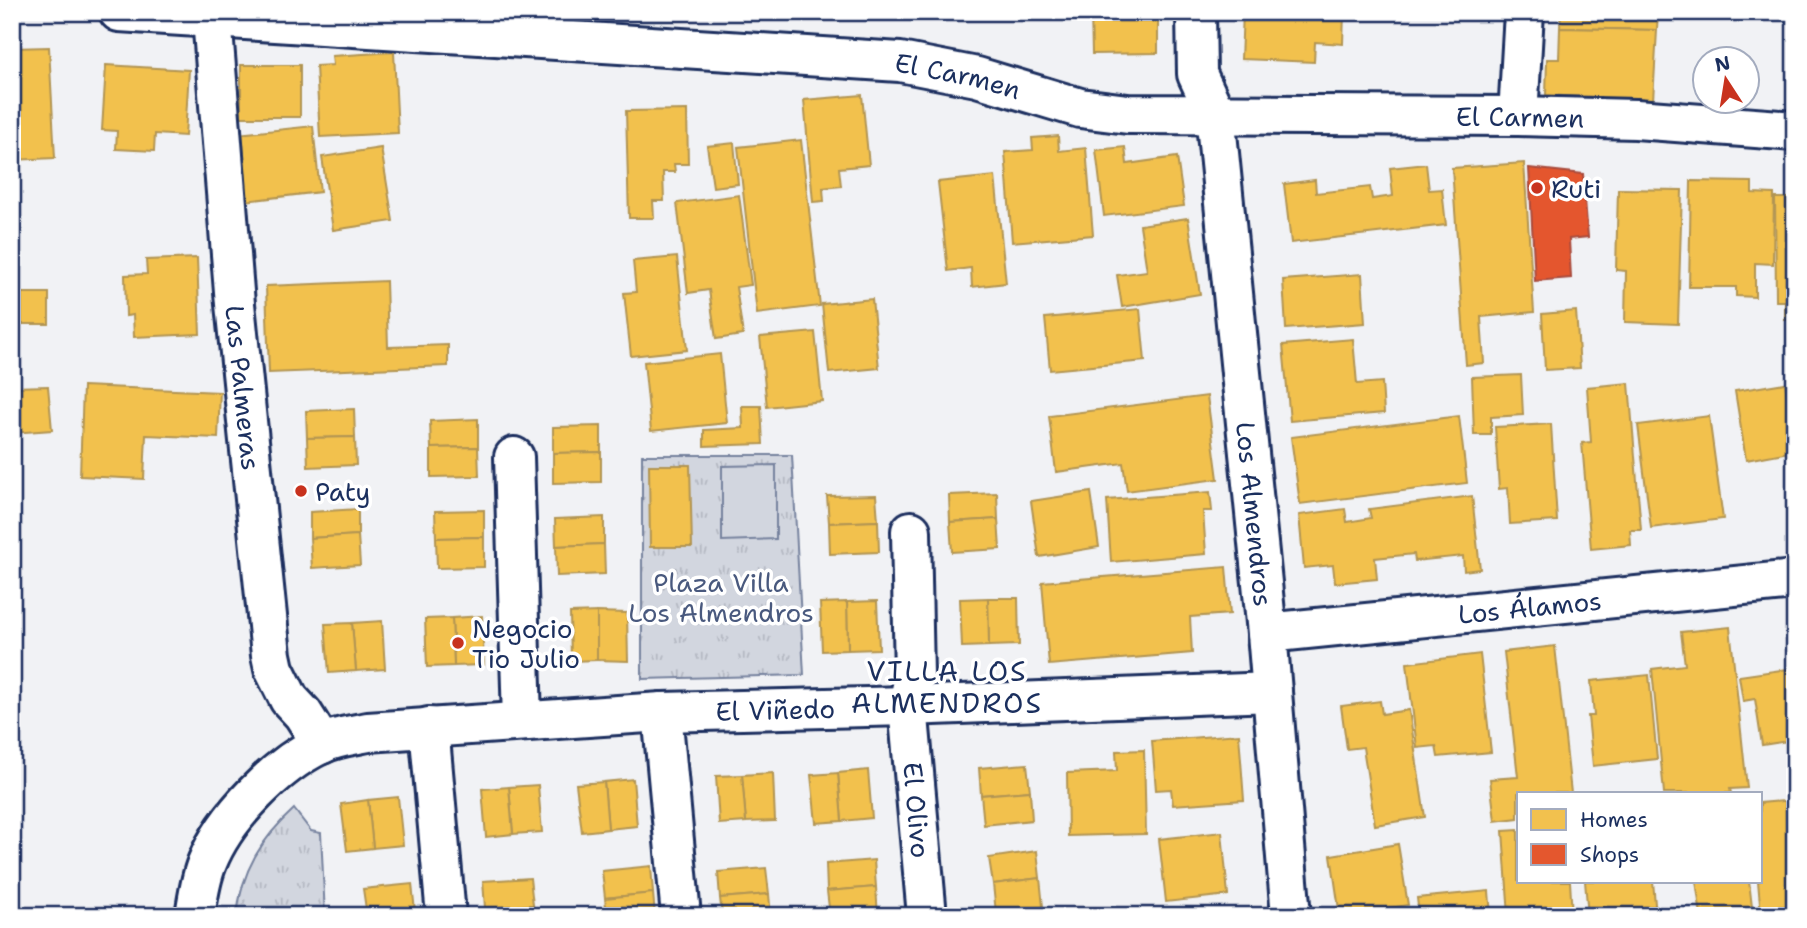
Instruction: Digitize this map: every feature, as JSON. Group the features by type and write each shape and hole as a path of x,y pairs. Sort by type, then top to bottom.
{"street":[{"name":"El Carmen","path":"119,12 900,62 977,77 1080,108 1128,114 1636,119 1795,131"},
{"name":"Los Almendros","path":"1196,12 1197,74 1215,113 1267,633 1291,916"},
{"path":"1518,116 1524,12"},
{"name":"Las Palmeras","path":"212,18 235,303 271,655 274,669 289,699 308,721 322,744"},
{"path":"514,457 522,720"},
{"name":"El Olivo","path":"911,531 914,676 908,705 927,916"},
{"name":"Los Álamos","path":"1267,633 1795,580"},
{"name":"El Viñedo","path":"195,916 206,863 234,817 296,759 322,744 368,732 662,712 1272,692"},
{"path":"662,712 681,916"},
{"path":"429,727 446,916"}],"green space":[{"name":"Plaza Villa Los Almendros","path":"642,455 792,455 804,675 642,679"},
{"path":"776,465 776,539 722,541 722,466"},
{"path":"294,809 311,831 321,833 325,916 237,916 243,884 255,856 272,832"}],"building: Homes":[{"path":"1045,12 1045,14 953,14"},
{"path":"1091,12 1158,12 1158,53 1092,54"},
{"path":"1243,12 1344,12 1343,44 1315,42 1314,62 1241,59"},
{"path":"1561,12 1658,12 1657,30 1560,28"},
{"path":"1560,28 1657,30 1653,101 1546,95 1547,59 1559,59"},
{"path":"49,47 55,158 12,160 12,48"},
{"path":"394,52 398,133 320,137 316,66 333,65 332,56"},
{"path":"106,65 189,70 185,136 155,134 154,151 116,149 117,131 102,130"},
{"path":"241,65 300,65 300,117 241,117"},
{"path":"862,95 869,165 839,168 841,186 823,188 824,201 813,202 804,100"},
{"path":"687,110 688,164 674,164 675,172 663,172 664,201 653,201 654,218 629,218 626,111"},
{"path":"313,126 320,192 245,201 238,134"},
{"path":"1058,136 1059,151 1086,148 1093,235 1012,242 1005,152 1033,150 1032,138"},
{"path":"801,140 820,306 757,314 738,147"},
{"path":"734,143 738,184 713,187 707,146"},
{"path":"1125,147 1127,164 1177,157 1184,206 1104,216 1096,150"},
{"path":"381,148 393,221 333,230 322,157"},
{"path":"1524,163 1534,312 1481,317 1484,363 1466,365 1452,168"},
{"path":"1426,164 1429,190 1442,189 1446,225 1291,243 1284,184 1315,180 1316,193 1370,187 1372,199 1393,196 1390,168"},
{"path":"995,176 1006,283 972,287 971,268 948,271 938,182"},
{"path":"1691,181 1752,182 1752,193 1774,194 1773,264 1755,263 1755,297 1736,296 1736,287 1689,287"},
{"path":"1618,189 1682,190 1678,324 1625,322 1626,271 1616,270"},
{"path":"739,195 751,285 736,287 743,335 716,339 709,290 688,293 677,203"},
{"path":"1775,198 1795,198 1795,320 1785,320 1785,301 1776,301"},
{"path":"1188,218 1200,294 1122,307 1117,275 1147,271 1140,225"},
{"path":"677,257 687,350 631,356 624,293 636,292 633,261"},
{"path":"197,258 200,334 134,337 133,315 126,316 125,275 147,274 146,260"},
{"path":"1362,274 1365,323 1286,329 1283,280"},
{"path":"386,281 388,347 448,345 448,366 269,373 266,286"},
{"path":"12,293 49,293 49,324 16,324 16,349 12,349"},
{"path":"872,299 879,368 829,373 822,304"},
{"path":"1140,309 1145,361 1050,370 1045,318"},
{"path":"1576,311 1580,368 1545,370 1542,314"},
{"path":"815,332 822,401 767,407 760,337"},
{"path":"1353,339 1357,384 1382,382 1384,413 1290,421 1283,345"},
{"path":"720,354 727,423 651,431 644,362"},
{"path":"1521,375 1523,415 1491,417 1491,435 1474,435 1472,377"},
{"path":"1629,383 1641,530 1630,530 1631,545 1591,549 1582,443 1591,442 1587,387"},
{"path":"1785,383 1795,451 1746,460 1735,391"},
{"path":"48,386 52,430 12,433 12,387"},
{"path":"83,386 220,392 218,438 146,435 144,479 80,476"},
{"path":"1207,396 1218,479 1127,491 1123,463 1056,472 1049,416"},
{"path":"742,406 761,406 763,444 704,446 704,430 743,428"},
{"path":"354,409 355,437 307,438 306,411"},
{"path":"1459,416 1467,483 1300,504 1291,437"},
{"path":"1709,416 1723,519 1651,528 1638,425"},
{"path":"478,419 478,447 431,448 430,421"},
{"path":"1551,424 1557,521 1510,524 1508,488 1499,489 1495,427"},
{"path":"601,426 601,452 553,453 553,427"},
{"path":"355,437 356,465 308,467 307,438"},
{"path":"478,447 479,476 431,477 431,448"},
{"path":"601,452 601,482 553,483 553,453"},
{"path":"649,465 690,465 692,547 650,547"},
{"path":"1091,492 1099,547 1039,557 1031,501"},
{"path":"1210,492 1212,511 1203,511 1206,554 1111,562 1107,500"},
{"path":"997,493 998,519 950,522 949,495"},
{"path":"876,495 878,521 829,523 827,496"},
{"path":"1472,496 1480,569 1464,571 1463,556 1415,561 1414,554 1375,558 1377,579 1335,583 1333,565 1304,568 1299,515 1345,509 1347,522 1371,518 1369,509"},
{"path":"358,509 358,535 310,538 310,512"},
{"path":"484,510 484,537 436,538 435,511"},
{"path":"604,517 604,544 556,546 555,519"},
{"path":"998,519 1000,549 952,552 950,522"},
{"path":"878,521 879,552 830,554 829,523"},
{"path":"358,535 360,565 312,568 310,538"},
{"path":"484,537 484,567 437,568 436,538"},
{"path":"604,544 605,574 557,576 556,546"},
{"path":"1226,567 1230,614 1190,617 1192,653 1049,665 1042,582"},
{"path":"988,598 1018,598 1019,645 989,646"},
{"path":"988,598 989,646 962,647 960,599"},
{"path":"877,601 879,649 848,650 847,602"},
{"path":"847,602 848,650 822,651 820,603"},
{"path":"597,612 627,613 628,661 597,660"},
{"path":"597,612 597,660 571,661 570,613"},
{"path":"482,616 484,665 454,666 452,618"},
{"path":"452,618 454,666 427,667 425,619"},
{"path":"382,621 385,669 356,671 352,623"},
{"path":"352,623 356,671 329,673 325,624"},
{"path":"1730,627 1747,788 1730,789 1731,792 1664,792 1652,669 1685,665 1681,632"},
{"path":"1555,646 1571,792 1517,792 1517,818 1495,821 1490,779 1518,777 1504,652"},
{"path":"1480,654 1491,752 1438,757 1436,746 1417,748 1407,663"},
{"path":"1795,668 1795,740 1762,745 1755,699 1743,701 1739,676"},
{"path":"1649,675 1657,759 1593,766 1588,716 1594,716 1591,681"},
{"path":"1380,701 1382,714 1409,710 1425,817 1375,825 1363,747 1347,749 1341,706"},
{"path":"1239,734 1244,800 1173,805 1171,789 1156,790 1152,741"},
{"path":"1144,750 1146,834 1068,836 1067,773 1117,771 1116,751"},
{"path":"1027,764 1030,791 981,795 979,768"},
{"path":"868,770 872,818 842,821 838,773"},
{"path":"773,773 775,821 746,822 742,775"},
{"path":"838,773 842,821 816,823 811,775"},
{"path":"742,775 746,822 719,824 716,776"},
{"path":"633,779 637,826 608,829 604,782"},
{"path":"604,782 608,829 582,832 576,784"},
{"path":"538,785 542,832 513,834 509,787"},
{"path":"509,787 513,834 486,837 482,789"},
{"path":"1030,791 1032,820 984,825 981,795"},
{"path":"398,797 403,845 373,848 368,800"},
{"path":"368,800 373,848 347,851 341,804"},
{"path":"1795,800 1795,916 1761,916 1758,883 1762,883 1762,803"},
{"path":"1517,830 1517,883 1570,883 1572,916 1509,916 1503,831"},
{"path":"1222,832 1228,895 1166,902 1159,839"},
{"path":"1398,844 1408,905 1340,916 1331,855"},
{"path":"1037,851 1040,878 993,884 989,858"},
{"path":"874,860 876,887 827,891 826,864"},
{"path":"651,866 653,893 605,898 602,871"},
{"path":"766,868 769,894 720,898 718,872"},
{"path":"530,878 533,905 485,908 483,881"},
{"path":"1040,878 1043,907 996,913 993,884"},
{"path":"1585,883 1653,883 1656,916 1588,916"},
{"path":"1696,883 1749,883 1753,916 1701,916"},
{"path":"412,884 415,911 367,916 363,889"},
{"path":"876,887 878,916 830,916 827,891"},
{"path":"1489,891 1491,916 1419,916 1417,898"},
{"path":"653,893 655,916 607,916 605,898"},
{"path":"769,894 771,916 722,916 720,898"},
{"path":"533,905 533,916 485,916 485,908"},
{"path":"415,911 415,916 369,916"}],"building: Shops":[{"path":"1529,168 1583,174 1588,237 1569,239 1571,278 1535,281"}],"place":[{"name":"Ruti","path":"1537,188"},
{"name":"Paty","path":"301,491"},
{"name":"Negocio Tio Julio","path":"458,643"}],"district":[{"name":"VILLA LOS ALMENDROS","path":"947,687"}]}
